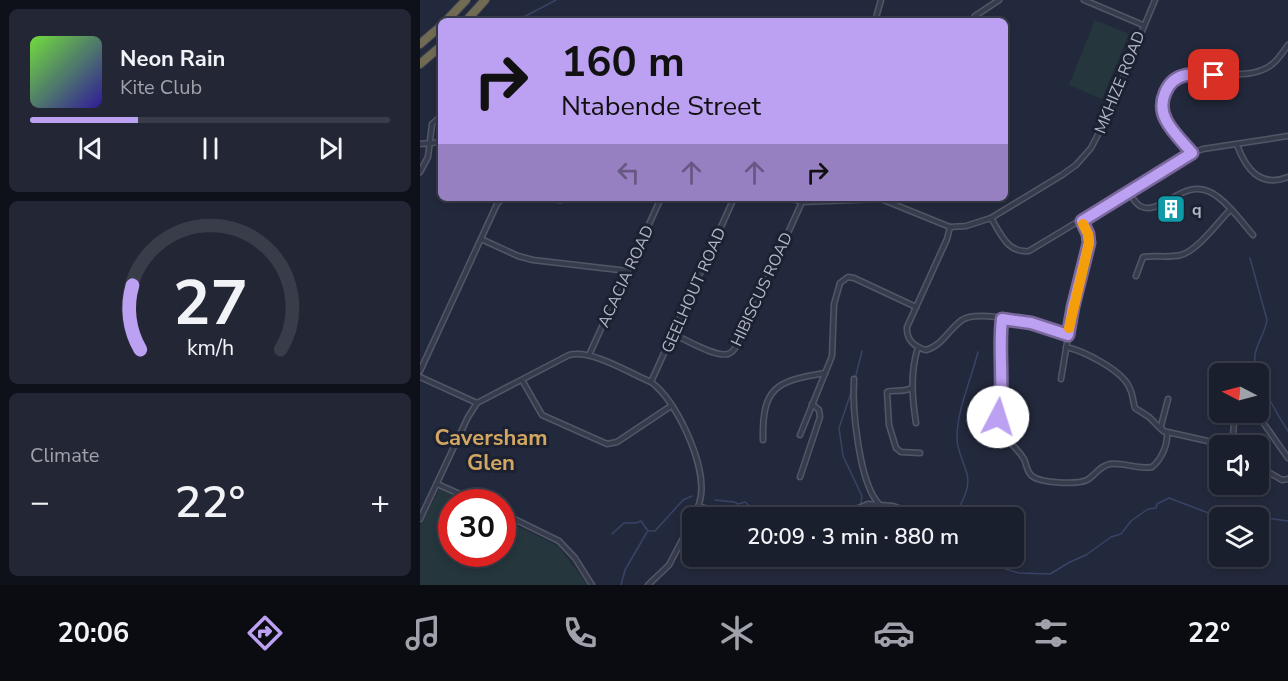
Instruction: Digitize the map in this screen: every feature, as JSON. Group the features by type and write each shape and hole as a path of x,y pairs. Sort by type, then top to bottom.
{"highway":[{"path":"449,18 466,0"},
{"path":"469,18 485,0"},
{"path":"420,45 438,29"},
{"path":"420,64 438,49"}],"street":[{"path":"877,18 881,0"},
{"path":"975,16 999,0"},
{"path":"1084,0 1143,25"},
{"name":"MKHIZE ROAD","path":"950,227 966,226 991,218 1062,175 1084,157 1100,132 1155,0"},
{"path":"1192,153 1165,119 1163,95 1170,85 1187,75 1242,75 1258,72 1270,66 1288,45"},
{"path":"420,172 428,157 432,124 438,119"},
{"path":"991,218 1011,247 1026,252 1034,250 1192,153 1203,149 1288,136"},
{"path":"420,144 438,142"},
{"path":"1237,145 1245,163 1253,173 1273,180 1288,177"},
{"path":"1128,192 1139,205 1150,208 1186,190 1202,189 1215,195 1253,235"},
{"path":"420,371 500,201"},
{"name":"ACACIA ROAD","path":"590,355 660,201"},
{"name":"GEELHOUT ROAD","path":"651,382 733,201"},
{"path":"799,201 818,201"},
{"path":"890,201 950,227 947,239 915,307 907,331 911,342 926,350 933,348 959,322 974,316 1031,323 1068,335"},
{"name":"HIBISCUS ROAD","path":"674,334 716,354 731,353 802,202"},
{"path":"1136,276 1145,256 1186,253 1230,210"},
{"path":"1061,379 1073,307 1089,243 1082,221"},
{"path":"481,239 518,256 533,260 628,271"},
{"path":"800,435 833,352 834,304 837,289 845,278 854,278 915,307"},
{"path":"978,431 993,424 998,417 999,347 1002,319"},
{"path":"1066,346 1090,354 1122,379 1130,389 1134,407 1161,429 1167,433 1209,442"},
{"path":"593,347 596,358"},
{"path":"916,423 912,388 918,347"},
{"path":"420,519 468,417 477,403 577,353 590,355 651,382 660,389 688,432 693,445 701,489 698,506 702,507"},
{"path":"763,440 767,402 771,391 804,377 826,373"},
{"path":"420,377 477,403"},
{"path":"854,379 853,415 863,466 868,489 880,505"},
{"path":"522,380 542,415 607,444 617,442 671,406"},
{"path":"912,388 903,392 887,392 888,418 896,448 901,452 920,453"},
{"path":"1161,429 1168,399"},
{"path":"800,477 820,417 819,410 811,404"},
{"path":"1263,423 1288,458"},
{"path":"993,424 1022,457 1029,473 1047,482 1086,480 1102,467 1112,464 1152,467 1160,456 1167,433"},
{"path":"1269,472 1282,480 1288,479"},
{"path":"437,484 448,489"},
{"path":"861,507 868,504 896,507"},
{"path":"516,520 560,541 575,558 592,585"},
{"path":"648,585 669,565 682,540"}],"shaded area":[{"path":"1095,20 1129,34 1102,99 1069,85"},
{"path":"438,492 438,567 516,567 516,525 558,546 588,585 420,585 420,526"}],"waterway":[{"path":"522,18 556,0"},
{"path":"1250,258 1267,320 1256,351 1255,363 1267,394 1288,431"},
{"path":"855,379 862,351"},
{"path":"959,507 968,480 958,447 958,427 962,405 978,352"},
{"path":"852,390 839,428 843,456 862,496 860,507"},
{"path":"612,534 624,523 641,521 648,531 655,531 683,500 692,496"},
{"path":"999,567 1019,573 1050,574 1086,555 1111,537 1121,534 1131,521 1148,509 1156,508 1157,504 1169,498 1219,517 1239,509 1245,515 1288,521"},
{"path":"715,500 738,504 745,502 751,507"},
{"path":"621,585 625,570 647,532"}],"slow traffic":[{"path":"1069,328 1089,243 1087,230 1083,224"}],"place":[{"name":"q","path":"1171,209"}],"district":[{"name":"Caversham Glen","path":"491,450"}],"route":[{"path":"998,417 1001,375 999,347 1002,319 1031,323 1068,335 1089,243 1087,230 1082,221 1192,153 1165,119 1162,106 1163,95 1170,85 1181,77 1214,75"}]}
